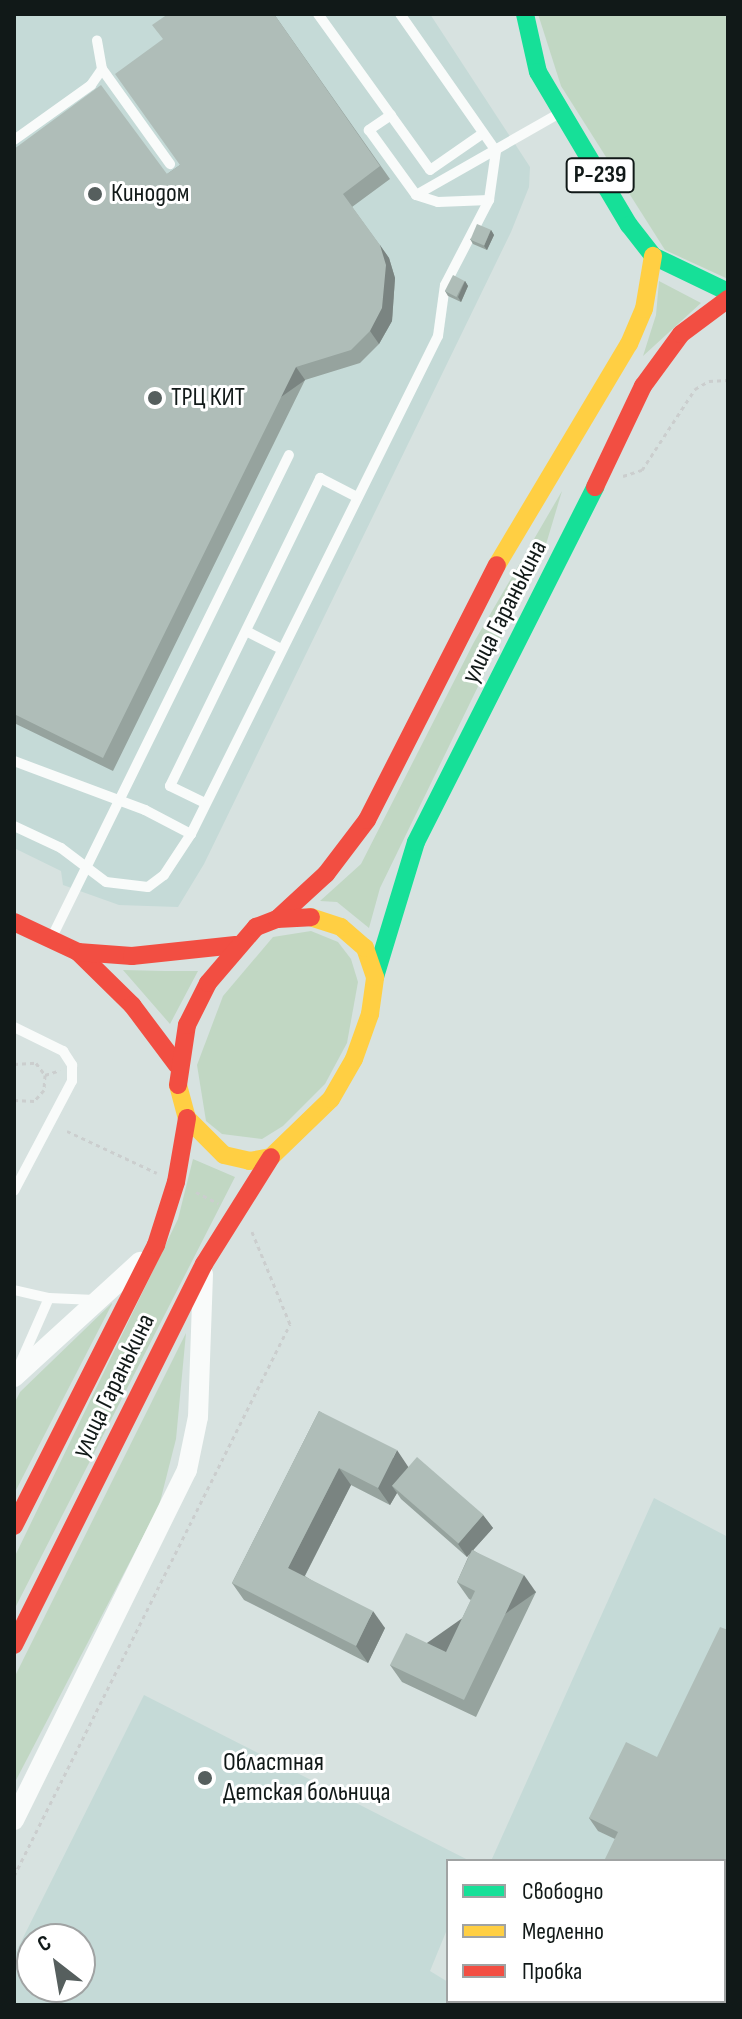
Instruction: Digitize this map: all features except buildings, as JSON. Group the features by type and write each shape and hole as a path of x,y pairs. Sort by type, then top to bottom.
{"main road":[{"name":"Р-239","path":"525,14 538,72 653,256"},
{"path":"653,256 728,292"},
{"name":"улица Гаранькина","path":"277,919 326,874 367,820 504,551 629,344 644,309 653,256"},
{"name":"улица Гаранькина","path":"375,977 416,842 600,474 660,360 681,334 728,299"},
{"path":"78,952 132,956 235,945 277,919 311,917 341,927 365,948 375,977 370,1014 354,1059 331,1099 271,1157 249,1161 224,1155 187,1118 177,1089 177,1065 187,1025 235,945"},
{"path":"14,922 78,952 132,1005 177,1065"},
{"name":"улица Гаранькина","path":"14,1526 156,1245 176,1182 187,1118"},
{"name":"улица Гаранькина","path":"14,1645 204,1264 271,1157"}],"street":[{"path":"15,1375 101,1301 156,1245"},
{"path":"14,1820 187,1470 198,1417 204,1264"}],"lane":[{"path":"318,14 430,170 482,134"},
{"path":"14,826 61,848 85,871 106,882 148,887 164,875 191,834 280,648 438,336 445,285 489,200 496,151 400,14"},
{"path":"97,40 102,69 170,164"},
{"path":"14,140 91,85 102,69"},
{"path":"412,190 496,151 561,111"},
{"path":"391,115 369,130 412,190 438,202 489,200"},
{"path":"51,938 289,455"},
{"path":"205,803 170,786 248,632 320,478 357,497"},
{"path":"248,632 280,648"},
{"path":"14,761 191,834"},
{"path":"14,1027 63,1051 72,1065 72,1081 14,1191"},
{"path":"14,1290 49,1298 101,1301"},
{"path":"15,1375 49,1298"}],"path":[{"path":"600,474 630,477 642,470 695,389 709,381 728,380"},
{"path":"14,1064 36,1063 45,1075 44,1090 34,1101 14,1100"},
{"path":"14,1876 125,1646"}],"shaded area":[{"path":"14,14 430,14 530,167 529,187 511,232 204,864 178,907 119,905 63,885 61,871 14,848"},
{"path":"654,1498 728,1537 728,2005 497,2003 726,2003 726,1859 492,1859"},
{"name":"Областная Детская больница","path":"144,1695 466,1859 446,1859 446,1932 430,1971 446,1981 446,2003 482,2005 14,2005 14,1956 16,1952 16,2003 96,2003 96,1923 30,1923"}],"green space":[{"path":"538,14 728,14 728,279 665,250 561,86"},
{"path":"659,281 701,303 643,356 656,315"},
{"path":"562,491 544,551 380,888 369,928 337,902 320,901 361,864 474,642"},
{"path":"311,931 338,942 351,959 358,982 347,1043 325,1084 283,1126 262,1139 222,1134 206,1121 197,1065 223,996 273,937"},
{"path":"123,970 165,971 198,971 170,1024"},
{"path":"193,1159 235,1177 14,1610 14,1558 178,1219"},
{"path":"112,1303 14,1494 14,1404 20,1392"},
{"path":"186,1333 176,1439 159,1506 14,1784 14,1678"}],"traffic: fast":[{"path":"525,14 538,72 629,225 653,256 728,292"},
{"path":"375,977 416,842 595,487"}],"traffic: slow":[{"path":"497,565 629,344 644,309 653,256"},
{"path":"178,1085 187,1118 224,1155 249,1161 271,1157 331,1099 354,1059 370,1014 375,977 365,948 341,927 311,917"}],"traffic: jam":[{"path":"595,487 643,386 681,334 728,299"},
{"path":"277,919 326,874 367,820 497,565"},
{"path":"178,1085 187,1025 208,983 256,927 277,919 311,917"},
{"path":"14,922 78,952 132,1005 177,1065"},
{"path":"78,952 132,956 235,945"},
{"path":"14,1526 156,1245 176,1182 187,1118"},
{"path":"14,1645 204,1264 271,1157"}],"place":[{"name":"Кинодом","path":"95,194"},
{"name":"ТРЦ КИТ","path":"155,398"},
{"name":"Областная Детская больница","path":"205,1778"}]}
